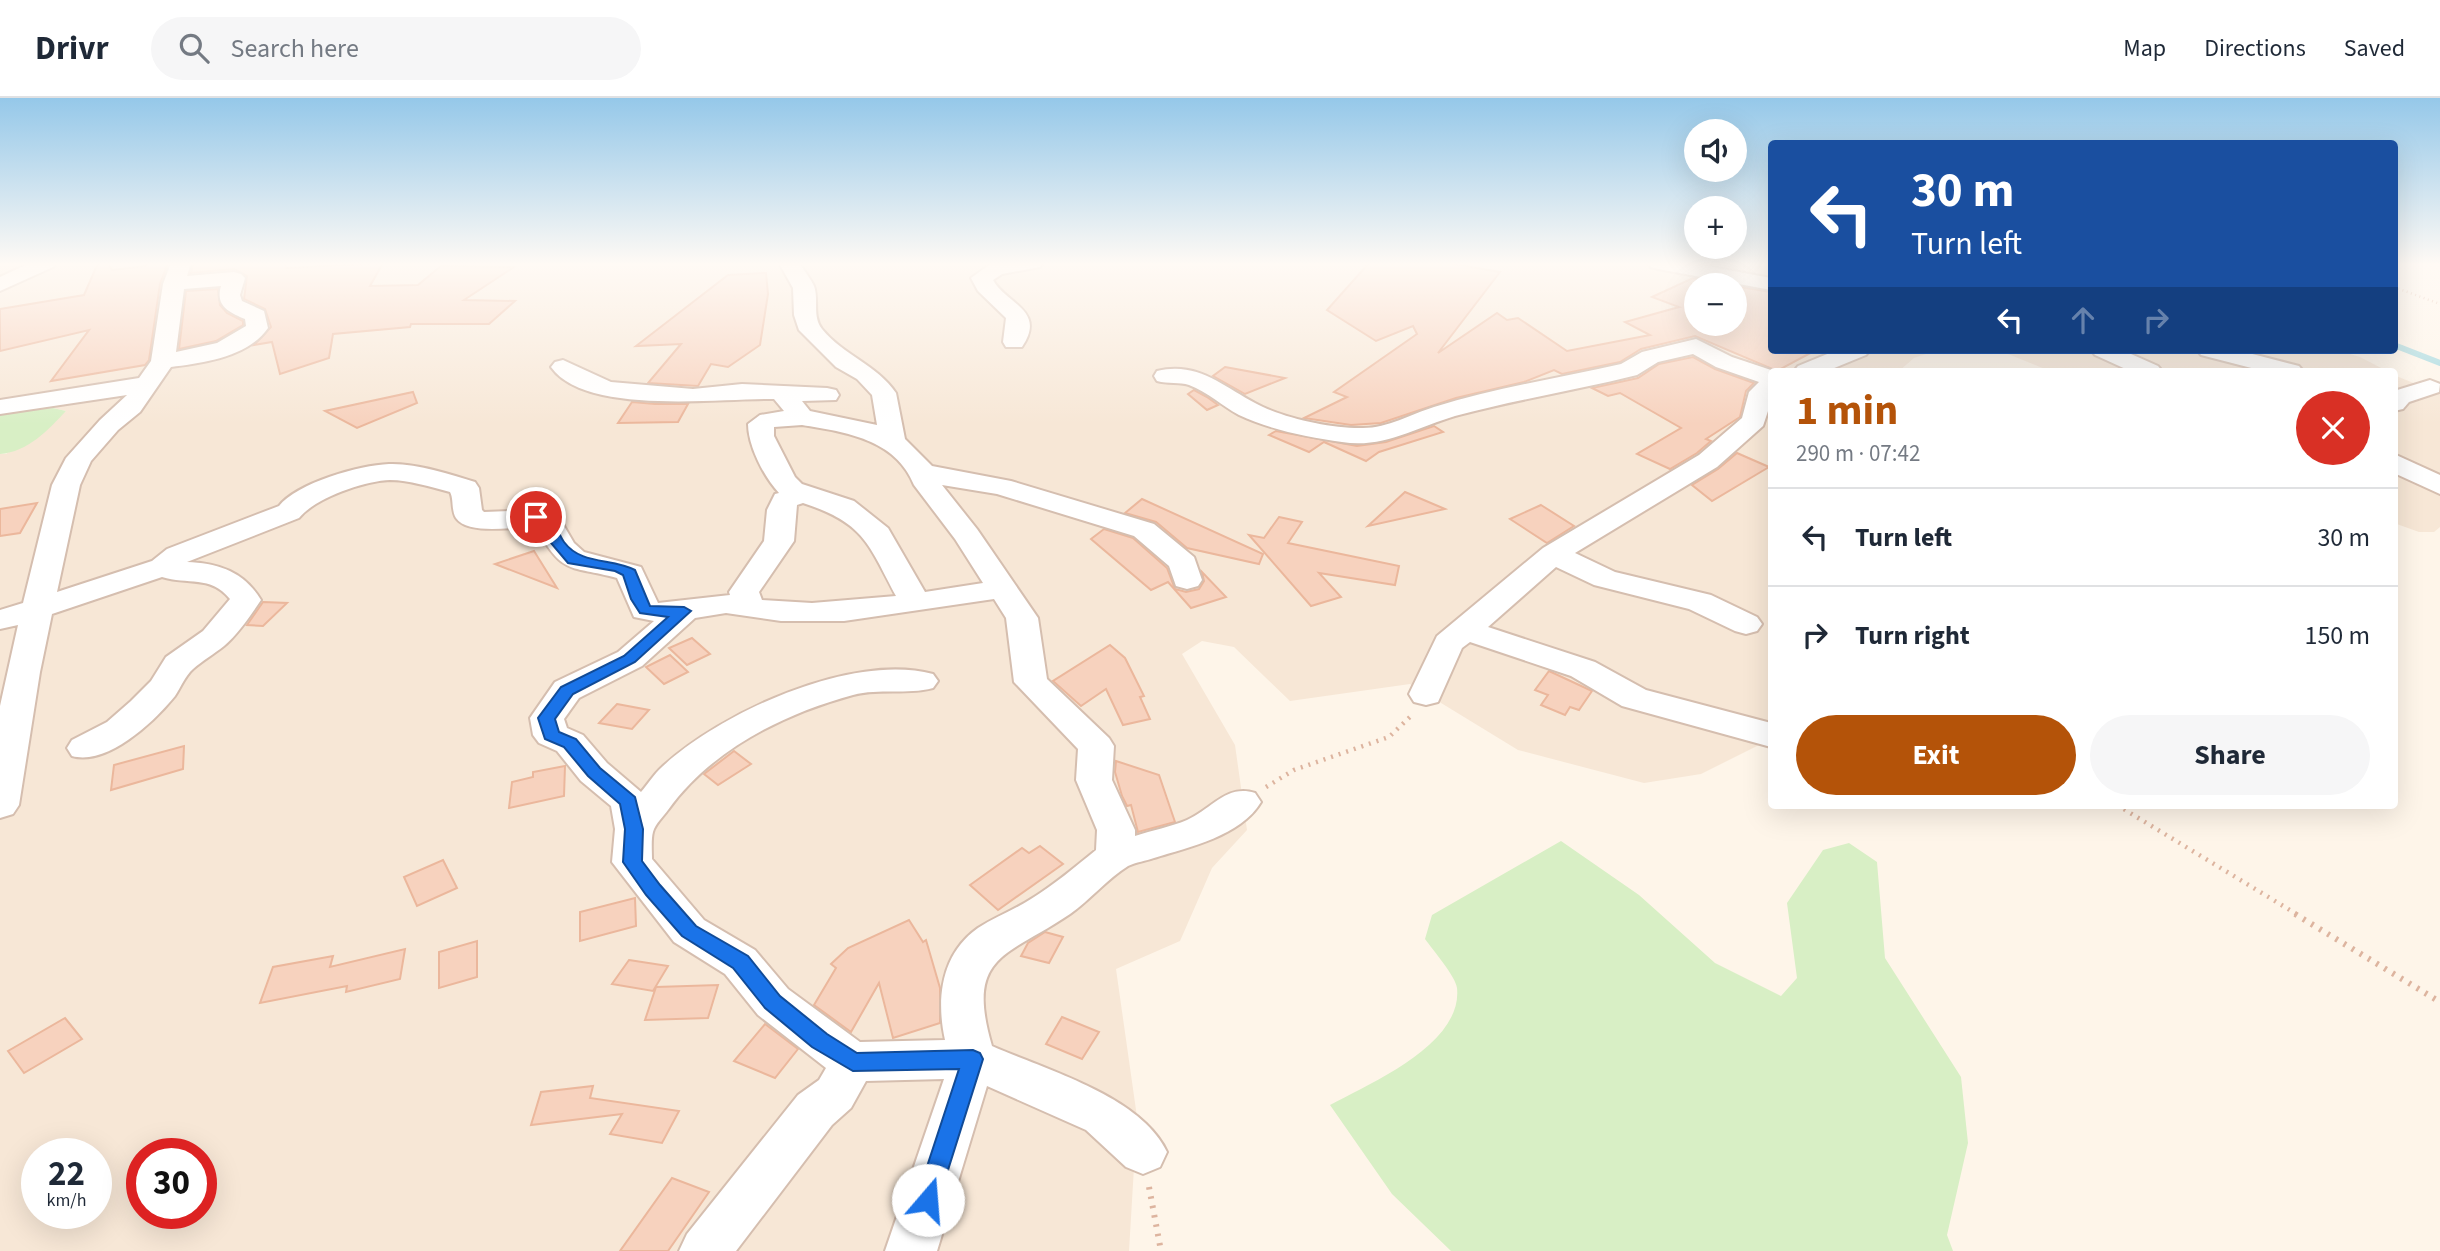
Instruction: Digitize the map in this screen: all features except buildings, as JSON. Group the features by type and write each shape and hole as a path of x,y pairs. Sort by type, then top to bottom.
{"street":[{"path":"0,805 23,672 66,485 79,458 108,425 131,407 156,373 168,317"},
{"path":"0,407 156,373 226,349 245,340 257,328 256,317"},
{"path":"806,317 810,330 844,362 865,374 884,393 892,442"},
{"path":"1014,342 1018,331 1016,317"},
{"path":"1166,376 1192,377 1229,396 1245,408 1270,419 1344,435 1366,436 1405,428 1443,412 1629,370 1650,356 1696,346 1724,362 1768,377"},
{"path":"1813,368 1848,354"},
{"path":"2112,354 2143,368"},
{"path":"2225,354 2279,368"},
{"path":"563,367 586,381 607,389 693,396 757,390 827,395"},
{"path":"1426,694 1448,643 1466,631 1553,554 1708,461 1754,421 1761,392 1768,387"},
{"path":"2398,399 2430,387"},
{"path":"781,392 802,417"},
{"path":"915,602 878,534 844,507 792,490 783,481 771,461 761,424 768,420 802,417 858,427 892,442 923,472 928,485 967,535 1022,618 1031,682 1096,746 1094,780 1116,830 1115,856"},
{"path":"2398,465 2440,486"},
{"path":"923,472 1001,487 1144,530 1183,563 1187,580"},
{"path":"85,748 119,730 143,709 163,688 178,664 214,638 246,600 240,589 218,574 196,570 173,571 167,561 289,512 298,501 372,475 409,473 420,479 456,484 465,488 468,514 478,521 536,517 547,520 558,543 573,560 619,567 630,573 638,599 645,610 660,613 726,604 791,613 865,610 1002,589"},
{"path":"749,608 744,592 779,541 781,510 785,500 804,494"},
{"path":"1553,554 1605,579 1700,602 1746,624"},
{"path":"0,620 39,610 131,576 168,566"},
{"path":"684,611 630,659 567,690 547,718 551,735 570,743 594,772 628,801 634,829 632,862 689,931 740,962 773,1002 820,1040 853,1062 973,1059 1103,1115 1143,1152"},
{"path":"1466,631 1583,670 1634,698 1768,734"},
{"path":"634,829 672,778 696,757 760,716 850,684 890,680 921,681"},
{"path":"911,1251 973,1059 964,1031 962,979 977,953 990,942 1053,906 1115,856 1202,829 1242,802"},
{"path":"705,1251 816,1110 835,1094 853,1062"}],"path":[{"path":"1242,802 1294,770 1382,740 1405,726 1426,694"},
{"path":"2124,809 2440,1002"},
{"path":"1143,1152 1161,1251"}],"shaded area":[{"path":"0,317 1684,317 1684,336 1747,336 1747,317 1768,317 1768,354 1926,354 1914,358 1902,368 1768,368 1768,740 1701,774 1644,783 1518,750 1410,684 1290,701 1234,647 1202,641 1182,654 1235,745 1247,830 1212,868 1180,941 1116,969 1137,1117 1129,1251 0,1251 0,454 6,454 66,411 53,408 0,412"},
{"path":"2008,354 2350,354 2381,368 2043,368"},
{"path":"2398,377 2440,394 2440,527 2434,532 2419,532 2398,524"}],"green space":[{"path":"53,408 66,411 28,445 0,454 0,412"},
{"path":"1561,841 1639,895 1715,963 1781,996 1797,978 1787,903 1823,850 1849,843 1877,862 1885,958 1961,1077 1968,1143 1947,1235 1953,1251 1451,1251 1392,1194 1330,1105 1411,1059 1445,1027 1455,1008 1457,988 1449,971 1425,939 1432,915"}],"waterway":[{"path":"2398,347 2440,363"}],"route":[{"path":"536,517 547,520 554,537 573,560 584,564 619,567 630,573 638,599 645,610 660,613 684,611 630,659 567,690 547,718 551,735 570,743 594,772 628,801 634,829 632,862 653,890 689,931 740,962 773,1002 820,1040 853,1062 973,1059 928,1200"}]}
